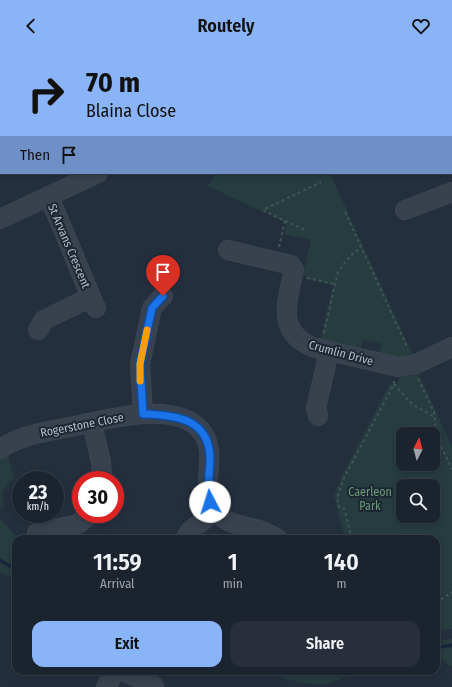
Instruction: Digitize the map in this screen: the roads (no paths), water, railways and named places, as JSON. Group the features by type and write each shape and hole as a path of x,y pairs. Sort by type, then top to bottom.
{"street":[{"name":"St Arvans Crescent","path":"0,219 96,174"},
{"path":"405,210 452,192"},
{"name":"St Arvans Crescent","path":"38,330 44,320 94,302 79,271 66,234 48,196"},
{"name":"Crumlin Drive","path":"228,250 291,265 294,270 286,310 287,320 290,329 304,344 326,345 398,367 416,364 452,347"},
{"path":"143,414 140,364 152,308 163,296"},
{"path":"318,416 316,408 326,345"},
{"name":"Rogerstone Close","path":"0,449 28,436 121,416 143,414 189,420 203,434 208,443 208,494 215,511"},
{"path":"92,422 101,462 102,471"},
{"path":"188,535 190,531 215,511 228,522 262,531 270,535"},
{"path":"37,533 79,523"},
{"path":"106,687 113,675"},
{"path":"132,675 154,686"}],"waterway":[{"path":"0,560 12,568"},
{"path":"440,647 452,645"}],"park label":[{"name":"Caerleon Park","path":"370,499"}]}
